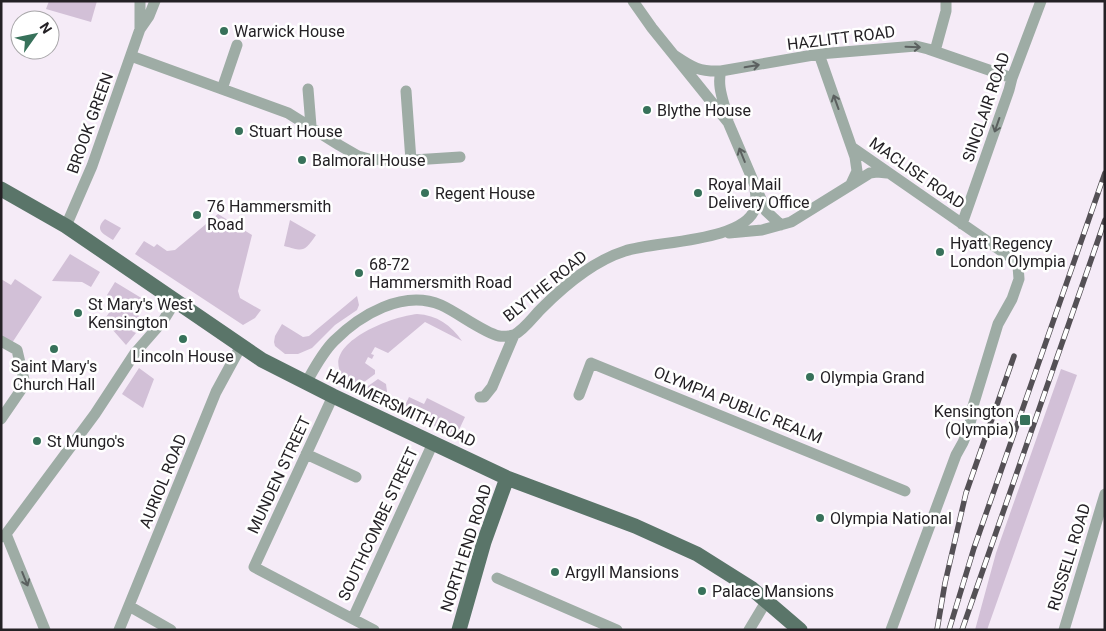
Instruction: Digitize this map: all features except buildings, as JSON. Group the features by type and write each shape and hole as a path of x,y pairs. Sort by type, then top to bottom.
{"main road":[{"name":"HAMMERSMITH ROAD","path":"1,189 66,226 262,360 306,383 507,478 635,526 697,554 732,574 767,600 800,630"},
{"name":"NORTH END ROAD","path":"459,630 484,542 507,478"}],"street":[{"name":"BROOK GREEN","path":"140,1 140,29"},
{"name":"BROOK GREEN","path":"66,226 92,166 140,29 155,1"},
{"name":"BLYTHE ROAD","path":"633,1 728,122"},
{"path":"935,51 946,11 946,1"},
{"name":"SINCLAIR ROAD","path":"962,224 1012,78 1041,1"},
{"path":"222,89 238,45"},
{"name":"HAZLITT ROAD","path":"674,55 700,71 721,71 819,54 911,46 935,51 1012,78"},
{"name":"MACLISE ROAD","path":"819,54 852,148 1013,259 1018,266 1019,279 1012,298 998,324 973,406 972,419 963,443 956,454 891,630"},
{"path":"131,56 288,113 339,145 363,157 378,161 411,161 460,157"},
{"name":"BLYTHE ROAD","path":"721,71 718,80 728,122 766,211 781,225"},
{"path":"308,89 311,126"},
{"path":"406,91 411,161"},
{"path":"851,184 857,171 852,148"},
{"path":"720,234 754,231 791,222 870,173 888,173"},
{"name":"BLYTHE ROAD","path":"306,383 327,348 342,334 368,315 383,307 404,300 435,303 496,335 514,335 575,279 604,260 638,247 720,234 737,226 751,215 755,208 755,189"},
{"path":"45,630 4,536 95,414 135,353 163,321 176,300"},
{"path":"480,397 484,397 492,387 514,335"},
{"path":"1,341 17,350 25,384 1,419"},
{"name":"AURIOL ROAD","path":"119,630 216,392 241,346"},
{"name":"OLYMPIA PUBLIC REALM","path":"579,395 591,363 905,491"},
{"name":"MUNDEN STREET","path":"333,396 254,567 352,618"},
{"name":"SOUTHCOMBE STREET","path":"352,618 433,443"},
{"path":"306,454 356,477"},
{"name":"RUSSELL ROAD","path":"1064,630 1105,494"},
{"path":"497,578 617,630"},
{"path":"749,630 767,600"},
{"path":"129,606 171,630"},
{"path":"352,618 374,630"}],"shaded area":[{"path":"49,1 97,1 91,22 60,13 60,10 46,9"},
{"path":"218,214 252,235 238,291 240,298 261,310 255,318 243,325 135,254 144,241 154,247 157,244 167,251 175,250"},
{"path":"105,219 121,228 113,240 103,234 100,229"},
{"path":"290,220 316,235 306,248 299,249 284,246"},
{"path":"70,254 100,272 91,287 82,282 52,281"},
{"path":"1,279 11,285 15,279 42,297 12,343 1,337"},
{"path":"115,282 143,299 136,314 139,316 132,331 136,333 126,345 104,320 113,307 109,305 107,295"},
{"path":"357,296 359,305 357,310 335,325 312,348 298,354 285,354 275,346 275,336 282,324 303,337 309,336"},
{"path":"417,314 431,316 443,322 462,341 425,322 388,353 375,347 371,354 374,355 372,359 368,357 365,363 375,370 375,374 356,388 342,375 338,362 343,350 355,339 370,329 387,322"},
{"path":"139,368 154,379 143,408 122,394"},
{"path":"1061,369 1077,375 987,630 975,630 996,553"},
{"path":"378,379 386,384 389,406 361,391"},
{"path":"409,397 424,404 427,398 465,417 458,432 450,433 402,412"}],"railway":[{"path":"949,630 974,548 1105,173"},
{"path":"962,630 1105,220"},
{"path":"937,630 945,583 966,493 1014,356"}],"place":[{"name":"Warwick House","path":"224,31"},
{"name":"Blythe House","path":"647,110"},
{"name":"Stuart House","path":"239,131"},
{"name":"Balmoral House","path":"302,160"},
{"name":"Regent House","path":"425,193"},
{"name":"Royal Mail Delivery Office","path":"698,193"},
{"name":"76 Hammersmith Road","path":"197,215"},
{"name":"Hyatt Regency London Olympia","path":"940,252"},
{"name":"68-72 Hammersmith Road","path":"359,273"},
{"name":"St Mary's West Kensington","path":"78,313"},
{"name":"Lincoln House","path":"183,339"},
{"name":"Saint Mary's Church Hall","path":"54,349"},
{"name":"Olympia Grand","path":"810,377"},
{"name":"Kensington (Olympia)","path":"1025,420"},
{"name":"St Mungo's","path":"37,441"},
{"name":"Olympia National","path":"820,518"},
{"name":"Argyll Mansions","path":"555,572"},
{"name":"Palace Mansions","path":"702,591"}]}
